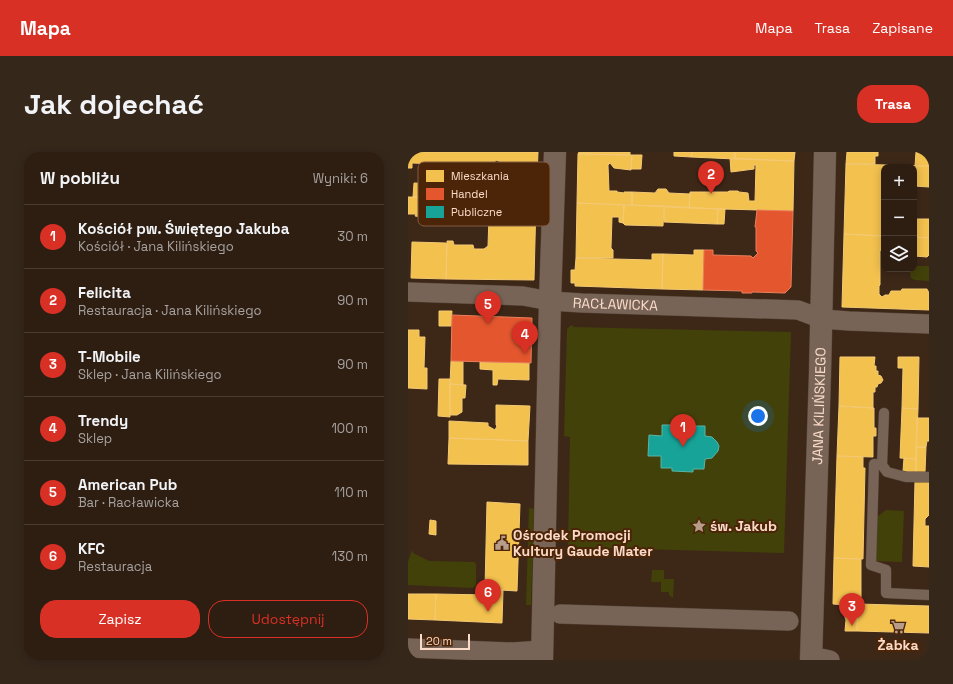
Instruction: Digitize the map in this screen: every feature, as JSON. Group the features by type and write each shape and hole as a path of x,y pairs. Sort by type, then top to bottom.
{"street":[{"path":"408,648 513,652 542,655 555,152"},
{"name":"JANA KILIŃSKIEGO","path":"817,659 825,152"},
{"name":"RACŁAWICKA","path":"408,292 523,296 550,301 582,303 798,310 822,319 929,324"},
{"path":"560,614 789,621"}],"lane":[{"path":"884,413 882,465 887,472 906,477 929,477"},
{"path":"882,465 874,464 871,565 886,570 886,593 929,595"}],"shaded area":[{"path":"917,266 929,266 929,281 915,280 911,278 910,272 917,272"},
{"path":"573,325 573,327 791,332 784,553 568,547 570,437 564,436 567,329"},
{"path":"529,508 534,509 531,605 526,605"},
{"path":"886,510 904,511 902,562 876,561 877,517"},
{"path":"412,550 413,553 429,561 474,562 476,564 476,585 473,588 408,585 408,562"},
{"path":"652,570 664,570 664,579 674,579 673,598 669,595 669,592 661,592 661,582 651,582"}],"building: Mieszkania":[{"path":"408,152 538,152 538,162 500,162 497,160 494,162 418,162 418,163 412,163 412,168 408,168"},
{"path":"579,152 630,152 630,155 578,154"},
{"path":"674,152 692,152 691,157 674,156"},
{"path":"692,152 735,152 735,159 691,157"},
{"path":"735,152 795,152 794,161 735,159"},
{"path":"847,152 878,152 878,156 875,156 875,164 846,164"},
{"path":"916,152 929,152 929,166 917,166 917,164 915,164"},
{"path":"578,154 632,155 631,170 614,168 610,163 608,165 609,191 624,193 632,192 632,205 577,203"},
{"path":"632,155 642,155 641,169 631,169"},
{"path":"730,158 794,161 793,211 689,208 690,192 738,191 748,193 749,201 755,201 756,165 754,165 754,169 731,172"},
{"path":"846,164 881,165 881,236 844,234"},
{"path":"917,166 929,166 929,187 917,186"},
{"path":"414,183 418,183 418,197 413,197"},
{"path":"658,189 666,189 669,193 690,194 689,208 632,205 632,192 655,193"},
{"path":"408,197 418,197 418,216 415,216 416,214 408,214"},
{"path":"577,203 624,205 623,223 619,222 619,217 612,217 611,248 613,250 613,258 576,258"},
{"path":"624,205 664,206 663,226 625,225 623,223"},
{"path":"664,206 718,209 717,224 664,222"},
{"path":"718,209 725,209 724,224 717,224"},
{"path":"917,219 929,219 929,238 917,237"},
{"path":"489,226 535,226 534,280 446,279 447,241 453,241 454,245 473,245 474,249 484,249 488,246"},
{"path":"844,234 881,236 879,294 882,297 889,295 891,291 901,291 902,289 927,289 929,293 929,310 842,307"},
{"path":"917,237 929,238 929,255 927,257 917,256"},
{"path":"412,242 446,243 446,279 411,278"},
{"path":"694,250 704,250 703,290 662,289 663,254 694,255"},
{"path":"652,254 663,254 662,289 575,286 575,283 571,283 571,270 575,270 576,258 652,260"},
{"path":"439,311 452,311 451,326 439,326"},
{"path":"408,330 419,330 419,337 425,337 424,368 427,368 427,389 408,388"},
{"path":"840,357 875,357 874,366 876,366 878,375 881,376 883,380 877,387 875,387 875,392 873,392 873,408 839,406"},
{"path":"898,357 919,357 918,409 902,408 903,368 898,368"},
{"path":"451,361 463,361 463,385 450,384"},
{"path":"480,362 529,363 529,380 498,379 497,385 493,385 493,370 480,369"},
{"path":"439,379 450,379 450,417 438,416"},
{"path":"450,384 466,385 465,398 462,398 462,412 457,415 450,415"},
{"path":"496,405 530,406 528,441 449,438 449,421 488,423 488,426 495,430 497,426"},
{"path":"839,406 874,408 874,428 876,428 876,436 873,436 873,457 837,456"},
{"path":"902,408 918,409 916,459 900,458"},
{"path":"917,418 929,418 929,441 927,441 926,447 916,447"},
{"path":"449,438 528,441 528,465 448,464"},
{"path":"916,447 926,447 925,472 916,472"},
{"path":"837,456 863,457 863,468 865,468 863,559 834,558"},
{"path":"904,458 916,459 916,472 903,471"},
{"path":"915,481 929,482 929,515 925,519 925,526 929,526 929,567 913,566"},
{"path":"487,502 520,504 517,591 485,589"},
{"path":"430,520 436,521 436,535 429,534"},
{"path":"834,558 861,559 861,597 858,599 857,631 845,631 846,620 843,612 847,610 846,605 833,604"},
{"path":"488,589 503,590 502,623 435,620 436,594 488,595"},
{"path":"408,594 436,594 435,620 408,619"},
{"path":"858,604 929,606 929,633 857,631"}],"building: Handel":[{"path":"757,210 793,211 791,287 785,293 742,293 742,291 703,290 704,250 713,250 713,255 751,256 753,258 758,253 756,251 755,227"},
{"path":"452,315 532,318 531,363 451,361"}],"building: Publiczne":[{"path":"674,422 694,423 694,426 705,426 705,436 712,437 717,442 719,446 718,451 712,458 705,459 704,469 693,469 693,472 672,471 672,468 661,468 661,456 648,456 649,435 662,436 662,425 674,425"}],"place":[{"name":"Felicita","path":"711,194"},
{"name":"American Pub","path":"488,324"},
{"name":"Trendy","path":"525,354"},
{"name":"Kościół pw. Świętego Jakuba","path":"683,447"},
{"name":"św. Jakub","path":"699,526"},
{"name":"Ośrodek Promocji Kultury Gaude Mater","path":"502,543"},
{"name":"KFC","path":"488,612"},
{"name":"T-Mobile","path":"852,626"},
{"name":"Żabka","path":"898,627"}]}
